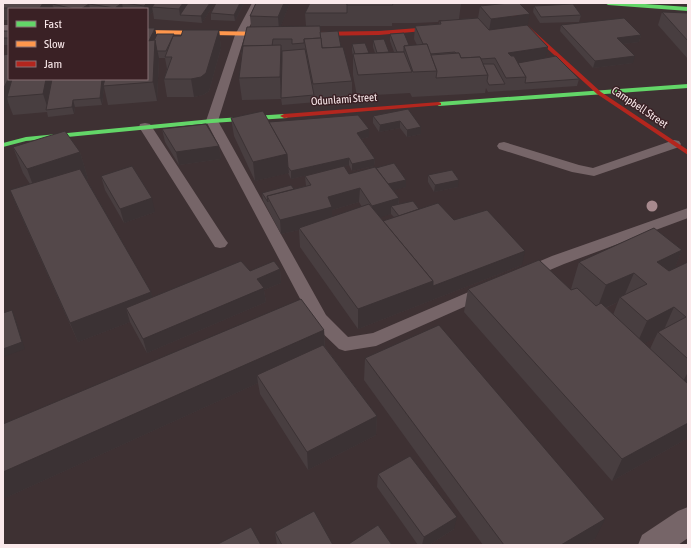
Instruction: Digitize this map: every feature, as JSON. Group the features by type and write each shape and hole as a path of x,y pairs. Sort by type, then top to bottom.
{"main road":[{"name":"Campbell Street","path":"500,3 519,22 599,93 688,153"},
{"path":"609,3 688,9"},
{"path":"504,23 519,22"},
{"path":"302,34 379,33 457,27"},
{"path":"148,32 240,35 286,34"},
{"name":"Odunlami Street","path":"3,145 26,139 212,120 688,86"}],"street":[{"path":"653,545 688,520"}],"lane":[{"path":"257,3 240,35 212,120 243,180 320,320 345,344 376,339 500,285"},
{"path":"145,127 220,243"},
{"path":"504,146 577,169 594,172 674,144"},
{"path":"514,279 558,260 688,213"}],"building":[{"path":"3,3 43,3 40,8 3,8"},
{"path":"122,3 115,8 89,4 83,8 70,8 52,4"},
{"path":"124,3 147,3 144,6"},
{"path":"155,3 183,3 179,9 152,7"},
{"path":"188,3 210,3 201,16 180,15"},
{"path":"216,3 240,3 234,15 211,13"},
{"path":"256,3 284,3 278,17 250,16"},
{"path":"310,3 347,3 347,13 305,13"},
{"path":"347,3 392,3 393,5 347,5"},
{"path":"519,3 530,14 491,19 480,6"},
{"path":"573,4 581,15 541,17 534,6"},
{"path":"662,12 688,13 688,41"},
{"path":"478,18 489,30 527,25 548,47 508,53 511,56 514,56 526,77 506,78 495,58 461,58 459,53 455,52 430,54 427,44 423,44 415,26 441,24 440,21"},
{"path":"624,18 641,35 617,38 635,56 595,61 561,25"},
{"path":"320,26 321,38 304,39 304,43 292,44 292,39 273,39 272,46 243,46 241,52 247,27"},
{"path":"148,28 155,28 149,41"},
{"path":"183,30 219,30 206,73 201,77 191,79 164,79 172,57 165,57 173,36 181,36"},
{"path":"3,31 8,31 8,38 3,38"},
{"path":"338,31 341,47 322,48 320,32"},
{"path":"404,33 409,45 404,46 404,52 397,52 390,34"},
{"path":"157,34 174,34 166,51 157,51 155,40 154,41"},
{"path":"321,38 322,48 343,47 352,81 313,84 304,39"},
{"path":"384,39 389,52 377,53 373,40"},
{"path":"155,40 153,82 103,86 105,80 148,80 148,41"},
{"path":"365,43 369,53 355,54 352,44"},
{"path":"427,44 437,71 413,72 404,46"},
{"path":"281,45 280,77 239,78 243,46"},
{"path":"305,49 314,95 281,98 282,51"},
{"path":"404,52 412,72 358,75 353,54"},
{"path":"459,53 461,58 480,57 488,75 436,78 437,71 431,55"},
{"path":"8,54 8,79 3,90 3,55"},
{"path":"556,56 579,79 525,83 526,77 518,63"},
{"path":"483,64 494,64 505,84 489,85 487,81 488,75"},
{"path":"12,80 46,80 43,94 7,97"},
{"path":"52,80 102,80 100,98 73,100 72,107 46,110"},
{"path":"408,109 421,127 407,130 400,121 380,125 373,116"},
{"path":"263,111 287,154 253,162 231,118"},
{"path":"358,115 369,129 357,133 375,159 352,164 349,158 291,171 288,167 287,154 269,122"},
{"path":"206,124 219,146 176,152 162,129"},
{"path":"65,131 80,152 27,169 13,147"},
{"path":"394,163 406,180 388,184 376,168"},
{"path":"132,166 152,198 120,209 101,176"},
{"path":"344,166 349,174 375,167 399,198 372,206 360,188 328,197 332,207 280,220 267,196 311,185 305,176"},
{"path":"80,169 151,292 70,323 10,190"},
{"path":"452,170 459,180 435,185 428,175"},
{"path":"291,185 294,189 267,196 268,202 262,193"},
{"path":"413,201 419,209 399,216 391,206"},
{"path":"438,203 454,220 487,210 525,251 433,286 433,281 383,221"},
{"path":"369,204 433,281 358,309 299,228"},
{"path":"654,228 682,250 657,262 669,271 688,262 688,359 658,332 686,317 674,307 647,321 620,297 647,284 634,273 606,285 579,262"},
{"path":"539,260 571,290 577,288 596,306 601,303 688,384 688,423 622,459 468,289"},
{"path":"241,261 250,271 274,261 280,269 257,279 264,288 143,339 126,308"},
{"path":"301,299 324,330 3,472 3,424"},
{"path":"12,310 22,342 3,349 3,313"},
{"path":"439,325 605,519 561,545 504,545 365,358"},
{"path":"323,345 377,416 307,452 257,375"},
{"path":"410,456 457,517 424,537 378,474"},
{"path":"314,511 333,545 282,545 275,532"},
{"path":"378,525 392,545 347,545"},
{"path":"251,527 261,545 216,545"}],"traffic: fast":[{"path":"608,3 688,9"},
{"path":"439,104 688,86"},
{"path":"3,145 26,139 212,121 284,116"}],"traffic: slow":[{"path":"148,32 275,34"}],"traffic: jam":[{"path":"500,3 599,93 688,153"},
{"path":"309,34 379,33 444,28"},
{"path":"284,116 439,104"}]}
